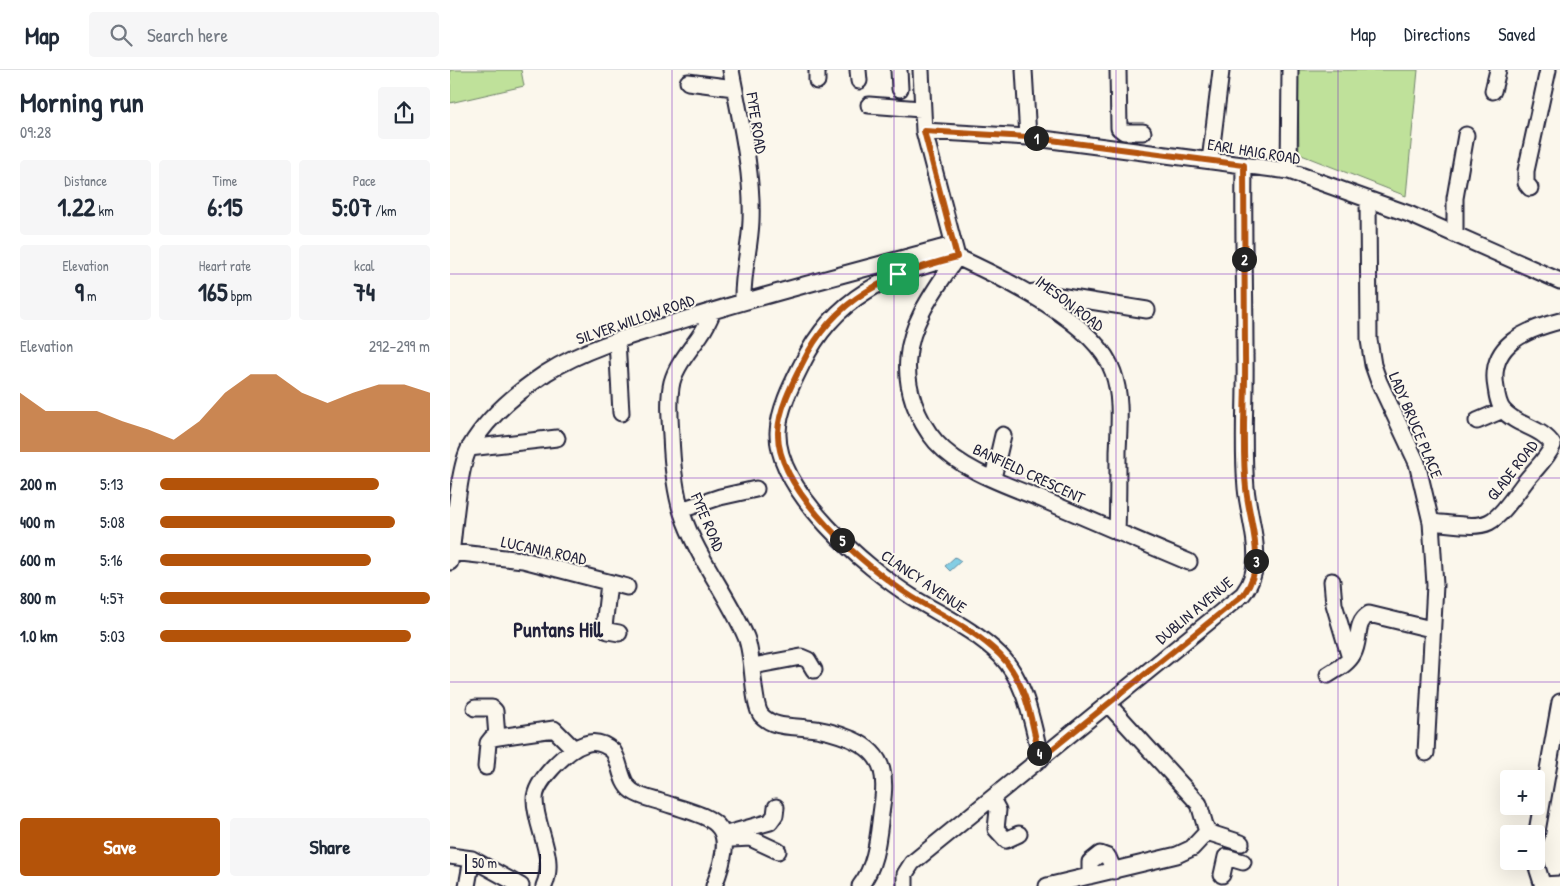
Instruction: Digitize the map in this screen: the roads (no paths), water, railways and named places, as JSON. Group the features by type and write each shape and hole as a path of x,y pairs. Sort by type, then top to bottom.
{"street":[{"name":"FYFE ROAD","path":"731,70 746,161 751,221 744,272 743,301"},
{"path":"899,70 900,89"},
{"path":"921,70 921,109 924,131 955,251"},
{"path":"1024,70 1028,137"},
{"path":"1118,70 1119,128 1124,132 1137,132 1132,150"},
{"path":"1289,171 1290,70"},
{"path":"1493,92 1498,70"},
{"path":"1530,188 1526,183 1526,171 1548,70"},
{"path":"1210,161 1221,71"},
{"path":"688,82 734,88"},
{"path":"869,105 921,109"},
{"name":"EARL HAIG ROAD","path":"924,131 1028,137 1289,171 1368,199 1455,234 1560,281"},
{"path":"1455,234 1455,198 1466,135"},
{"name":"DUBLIN AVENUE","path":"905,880 912,863 1244,594 1253,577 1256,550 1246,488 1243,441 1246,356 1244,165"},
{"name":"LADY BRUCE PLACE","path":"1368,199 1369,340 1373,364 1417,463 1431,522 1435,585 1431,629 1426,753"},
{"name":"SILVER WILLOW ROAD","path":"451,557 463,467 469,448 502,406 546,373 618,340 743,301 955,251"},
{"name":"IMESON ROAD","path":"955,251 1027,291 1081,329 1097,345 1113,371 1120,408 1117,532"},
{"name":"BANFIELD CRESCENT","path":"955,251 919,317 907,358 910,388 915,407 937,442 959,460 993,478 1189,562"},
{"name":"CLANCY AVENUE","path":"955,251 872,286 826,326 808,352 795,378 780,420 779,443 787,468 798,488 844,542 889,582 973,634 1001,656 1012,670 1025,697 1040,759"},
{"path":"1027,291 1147,310"},
{"name":"FYFE ROAD","path":"713,310 672,382 670,410 672,452 674,479 681,510 709,568 745,635 753,666 757,704 762,716 776,724 836,734 857,742 875,755 879,761 884,782 873,862 860,886"},
{"path":"1477,421 1503,410 1495,382 1495,367 1498,357 1507,346 1521,336 1560,321"},
{"path":"618,340 621,413"},
{"name":"GLADE ROAD","path":"1431,522 1476,526 1492,522 1508,507 1525,482 1557,447 1549,437 1503,410"},
{"path":"993,478 1003,435"},
{"path":"469,448 557,438"},
{"path":"681,510 720,497 756,489"},
{"name":"LUCANIA ROAD","path":"451,557 523,560 627,588"},
{"path":"1332,580 1334,604 1350,658"},
{"path":"609,583 604,626 605,630 618,633"},
{"path":"1328,675 1350,658 1356,648 1360,623 1369,614 1431,629"},
{"path":"753,666 802,658 808,660 814,670"},
{"path":"1540,825 1554,776 1560,702"},
{"path":"1108,704 1192,795 1203,812 1207,832"},
{"path":"475,708 492,708 495,711 497,737"},
{"path":"486,767 489,739 497,737 554,729 574,750"},
{"path":"544,886 548,868 547,850 536,807 535,795 540,783 574,750 591,743 606,745 616,756 624,781 633,792 704,816 718,826 724,838 725,852 714,886"},
{"path":"992,799 998,810 996,829 1006,840 1019,834"},
{"path":"724,838 770,822 775,815 776,807"},
{"path":"1207,832 1235,841 1226,857 1222,875"},
{"path":"1047,886 1177,856 1192,848 1207,832"},
{"path":"724,838 745,837 778,851"},
{"path":"450,856 472,859 521,886"},
{"path":"1226,857 1243,862"},
{"path":"466,886 472,859"},
{"path":"1538,870 1542,886 1560,884"}],"water":[{"path":"955,557 961,561 950,571 945,566"}],"district":[{"name":"Puntans Hill","path":"558,630"}]}
